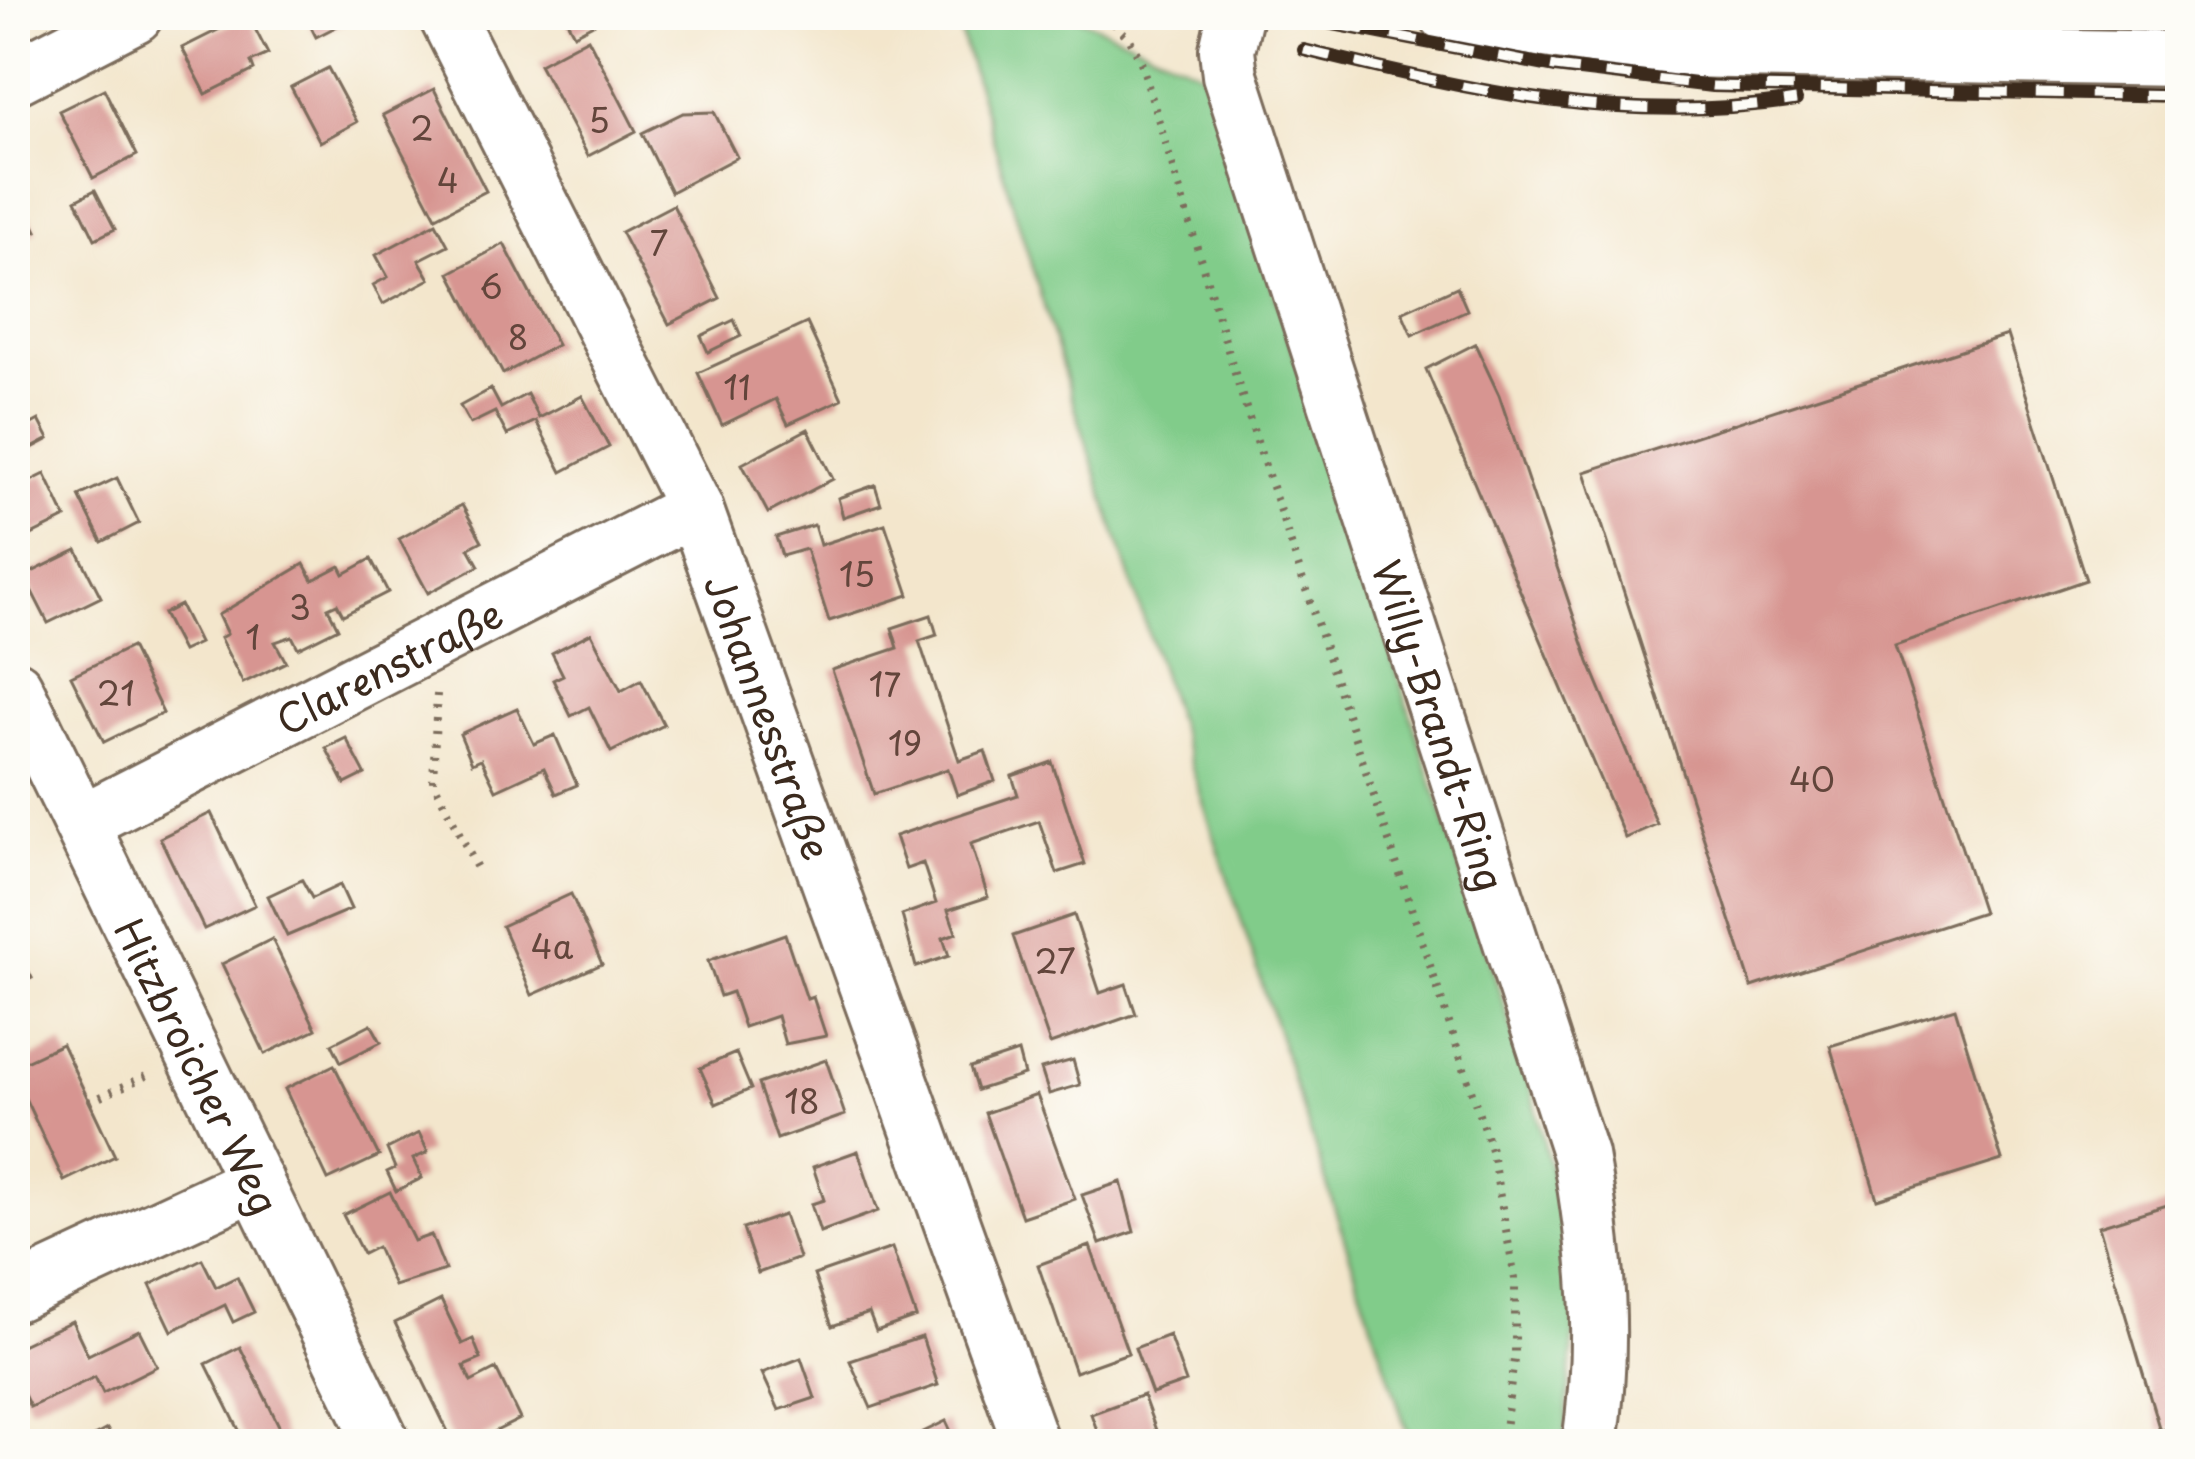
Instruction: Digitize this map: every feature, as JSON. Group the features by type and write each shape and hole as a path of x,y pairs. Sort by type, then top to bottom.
{"street":[{"path":"15,76 135,15"},
{"name":"Johannesstraße","path":"446,15 695,508 1031,1444"},
{"name":"Willy-Brandt-Ring","path":"1235,15 1227,50 1230,75 1580,1155 1601,1290 1600,1367 1590,1444"},
{"path":"1448,15 1676,50 2180,58"},
{"name":"Clarenstraße","path":"83,821 695,508"},
{"name":"Hitzbroicher Weg","path":"15,688 383,1444"},
{"path":"15,1294 256,1182"}],"path":[{"path":"1105,15 1130,39 1141,62 1240,390 1492,1153 1515,1279 1515,1352 1503,1444"},
{"path":"416,650 436,684 433,782 479,872"},
{"path":"89,1102 166,1067"}],"green space":[{"path":"955,15 1072,15 1204,73 1532,1092 1578,1287 1564,1444 1411,1444 1072,398"}],"building":[{"path":"248,15 268,54 251,62 254,70 206,94 182,48"},
{"path":"305,15 359,15 316,37"},
{"path":"564,15 610,15 574,34"},
{"path":"588,38 636,131 588,156 539,64"},
{"path":"328,68 357,122 320,142 291,87"},
{"path":"104,89 137,155 93,178 59,111"},
{"path":"434,89 486,191 436,217 383,115"},
{"path":"714,112 737,157 671,192 642,133 683,113"},
{"path":"95,190 115,229 95,239 76,200"},
{"path":"24,205 37,231 15,242 15,210"},
{"path":"673,205 720,298 669,324 621,232"},
{"path":"436,223 448,245 419,260 430,279 383,304 373,285 388,277 376,255"},
{"path":"504,244 557,345 503,374 450,273"},
{"path":"1457,287 1467,310 1412,335 1402,312"},
{"path":"734,320 741,336 708,352 701,336"},
{"path":"807,323 842,399 788,424 776,399 722,425 698,373"},
{"path":"2007,335 2086,580 1895,645 1983,912 1752,987 1585,472"},
{"path":"1475,344 1499,395 1589,662 1657,824 1625,838 1426,369"},
{"path":"491,389 501,408 527,394 539,418 582,396 609,447 562,472 536,421 507,435 495,412 470,424 460,406"},
{"path":"39,420 49,439 15,457 15,433"},
{"path":"808,429 833,479 768,513 742,464"},
{"path":"45,474 66,518 15,543 15,489"},
{"path":"117,478 139,523 102,542 79,496"},
{"path":"875,485 881,504 843,517 838,498"},
{"path":"462,505 482,541 469,548 479,566 428,593 399,539"},
{"path":"885,524 909,595 829,621 806,549 782,556 776,537 814,525 820,545"},
{"path":"77,550 101,597 48,623 24,576"},
{"path":"371,559 388,592 343,615 337,604 328,608 338,628 298,648 292,636 275,642 286,662 243,683 220,638 227,634 218,615 304,564 313,580 340,566 344,574"},
{"path":"180,605 199,643 182,651 163,614"},
{"path":"931,615 937,635 919,641 959,760 985,751 995,781 957,795 948,769 874,794 832,670 898,648 892,628"},
{"path":"591,633 621,691 641,680 664,725 611,752 589,707 571,716 553,680 563,675 552,653"},
{"path":"131,647 163,713 104,742 71,676"},
{"path":"517,708 534,744 555,735 577,785 556,794 544,768 496,790 481,759 472,763 460,734"},
{"path":"346,738 365,774 345,784 326,748"},
{"path":"1052,762 1085,864 1057,873 1039,821 971,844 988,897 948,910 956,933 943,938 949,956 916,967 902,915 936,903 923,863 906,869 895,836 1018,795 1012,776"},
{"path":"211,813 255,905 204,929 160,838"},
{"path":"302,880 312,898 340,885 351,909 287,936 268,896"},
{"path":"571,894 602,964 532,995 502,926"},
{"path":"1074,915 1100,993 1126,984 1136,1014 1050,1044 1013,936"},
{"path":"785,934 807,999 813,997 826,1036 785,1044 777,1016 744,1027 732,992 720,996 708,961"},
{"path":"272,939 316,1029 265,1054 222,964"},
{"path":"15,944 32,978 15,986"},
{"path":"1955,1008 2002,1160 1877,1199 1830,1046"},
{"path":"371,1024 381,1042 341,1062 332,1044"},
{"path":"62,1044 115,1156 64,1181 15,1077 15,1066"},
{"path":"1018,1052 1024,1075 977,1090 970,1068"},
{"path":"736,1053 751,1089 716,1104 700,1068"},
{"path":"826,1060 845,1115 777,1139 758,1084"},
{"path":"1073,1060 1080,1085 1049,1094 1041,1069"},
{"path":"334,1065 379,1156 328,1180 285,1089"},
{"path":"1037,1095 1075,1199 1022,1217 985,1113"},
{"path":"419,1133 428,1152 413,1159 422,1178 396,1191 387,1172 395,1168 387,1149"},
{"path":"858,1151 878,1211 820,1232 811,1204 824,1200 813,1167"},
{"path":"1121,1182 1134,1232 1100,1244 1082,1195"},
{"path":"390,1192 414,1241 431,1235 445,1270 394,1286 377,1247 363,1254 343,1215"},
{"path":"2180,1201 2180,1425 2160,1431 2099,1226"},
{"path":"784,1215 799,1258 758,1273 743,1229"},
{"path":"1090,1246 1128,1353 1075,1372 1038,1265"},
{"path":"892,1248 916,1317 876,1331 869,1313 832,1326 814,1275"},
{"path":"202,1259 216,1287 237,1277 254,1312 233,1322 225,1305 172,1331 150,1285"},
{"path":"441,1300 462,1344 473,1339 481,1359 464,1366 471,1382 496,1369 520,1419 470,1444 454,1444 395,1323"},
{"path":"72,1321 88,1355 139,1330 157,1366 103,1393 95,1377 30,1407 15,1376 15,1348"},
{"path":"1169,1335 1186,1382 1152,1394 1135,1348"},
{"path":"922,1337 938,1385 871,1408 850,1361"},
{"path":"240,1347 288,1444 246,1444 206,1364"},
{"path":"801,1358 815,1398 779,1410 762,1373"},
{"path":"1143,1395 1161,1444 1102,1444 1091,1414"},
{"path":"946,1421 957,1444 912,1444 915,1436"},
{"path":"107,1429 116,1444 79,1444"}],"railway":[{"path":"1286,15 1555,67 1712,86 2180,96"},
{"path":"1304,50 1427,79 1548,100 1669,109 1796,100"}]}
